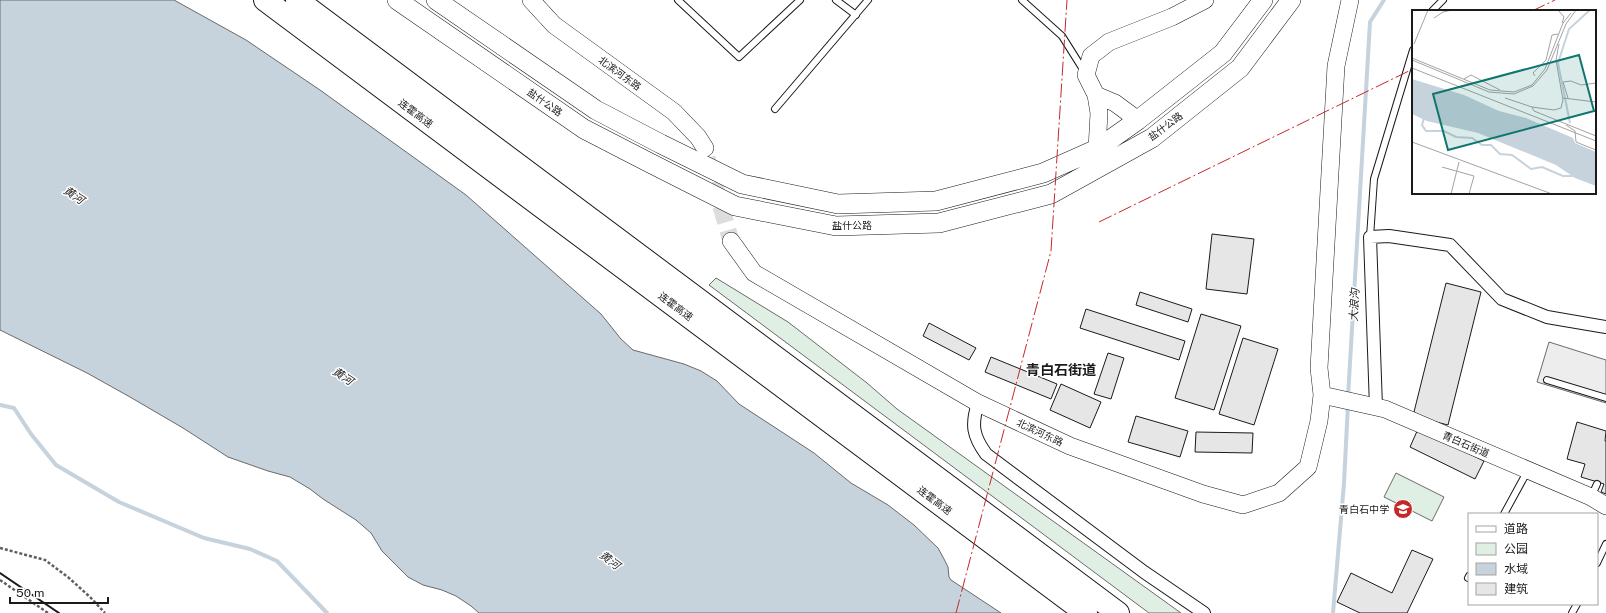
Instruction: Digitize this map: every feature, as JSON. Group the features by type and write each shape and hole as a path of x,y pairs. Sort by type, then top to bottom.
{"highway":[{"name":"连霍高速","path":"265,0 1086,613"},
{"name":"连霍高速","path":"297,0 1118,613"}],"main road":[{"name":"盐什公路","path":"397,0 584,129 650,163 735,206 836,226 939,223 1051,194 1152,138 1240,68 1291,0"},
{"path":"436,0 596,110 742,184 838,204 936,200 1043,174 1097,149 1138,120 1223,53 1263,0"}],"street":[{"name":"北滨河东路","path":"531,0 554,25 674,112 698,137 705,148"},
{"path":"1097,149 1099,113 1096,95 1086,74 1091,56 1109,42 1172,17 1204,0"},
{"path":"1329,396 1319,368 1336,66 1350,0"},
{"path":"1096,95 1115,103 1138,120"},
{"path":"1370,405 1370,237 1389,236 1450,245 1502,299 1547,317 1606,327"},
{"name":"北滨河东路","path":"731,241 754,273 978,403 1070,446 1203,494 1243,506 1278,493 1308,467 1319,421 1329,396"},
{"name":"青白石街道","path":"1329,396 1385,409 1528,471 1594,490 1606,506"},
{"path":"978,403 973,416 973,430 978,443 986,454 1144,572 1204,613"}],"lane":[{"path":"678,0 738,57 800,0"},
{"path":"836,0 856,14"},
{"path":"775,109 868,0"},
{"path":"1022,0 1062,36 1086,74"},
{"path":"1433,10 1443,0"},
{"path":"1370,237 1374,179 1412,53"},
{"path":"1547,380 1606,398"},
{"path":"1505,513 1528,471"},
{"path":"1598,560 1606,544"}],"path":[{"path":"0,548 45,560 90,597 105,613"},
{"path":"0,580 48,613"}],"green space":[{"path":"716,278 788,322 867,383 897,409 1181,613 1149,613 709,285"},
{"path":"1396,473 1444,497 1432,521 1384,497"}],"shaded area":[{"path":"1549,342 1606,360 1606,403 1537,382"}],"water":[{"name":"黄河","path":"0,0 174,0 246,40 320,90 466,195 601,314 621,339 633,350 684,364 701,371 717,381 739,404 814,453 851,483 888,505 914,525 938,548 948,567 949,577 951,580 1001,613 479,613 456,596 442,590 423,585 408,577 382,551 371,533 356,520 290,477 228,457 183,428 87,373 0,330"}],"building":[{"path":"1212,234 1254,239 1247,294 1206,289"},
{"path":"1446,283 1481,292 1448,425 1413,416"},
{"path":"1140,292 1192,309 1188,322 1136,305"},
{"path":"1086,309 1185,341 1179,360 1080,328"},
{"path":"1201,314 1241,326 1214,410 1175,398"},
{"path":"929,323 976,348 969,360 923,336"},
{"path":"1243,338 1278,349 1254,425 1219,414"},
{"path":"1108,353 1124,358 1111,399 1094,394"},
{"path":"991,357 1057,384 1051,399 985,372"},
{"path":"1061,384 1101,402 1090,428 1050,410"},
{"path":"1136,416 1188,431 1180,457 1128,442"},
{"path":"1577,422 1606,431 1606,494 1601,492 1604,484 1581,477 1585,464 1567,459"},
{"path":"1418,429 1484,461 1475,479 1410,447"},
{"path":"1196,432 1253,433 1252,453 1195,452"},
{"path":"1412,550 1433,559 1407,613 1360,613 1337,602 1351,573 1392,593"}],"waterway":[{"name":"大浪沟","path":"1348,397 1370,22 1384,0"},
{"name":"大浪沟","path":"1333,613 1344,483 1348,404"},
{"path":"0,405 14,408 31,434 56,465 119,502 204,538 250,549 277,561 327,613"}],"tunnel":[{"path":"707,158 731,241"}],"wall":[{"path":"0,573 59,613"}],"power":[{"path":"956,613 1051,251 1067,0"},
{"path":"1534,10 1555,0"},
{"path":"1099,222 1412,69"}],"place":[{"name":"青白石中学","path":"1403,509"}],"district":[{"name":"青白石街道","path":"1061,370"}]}
